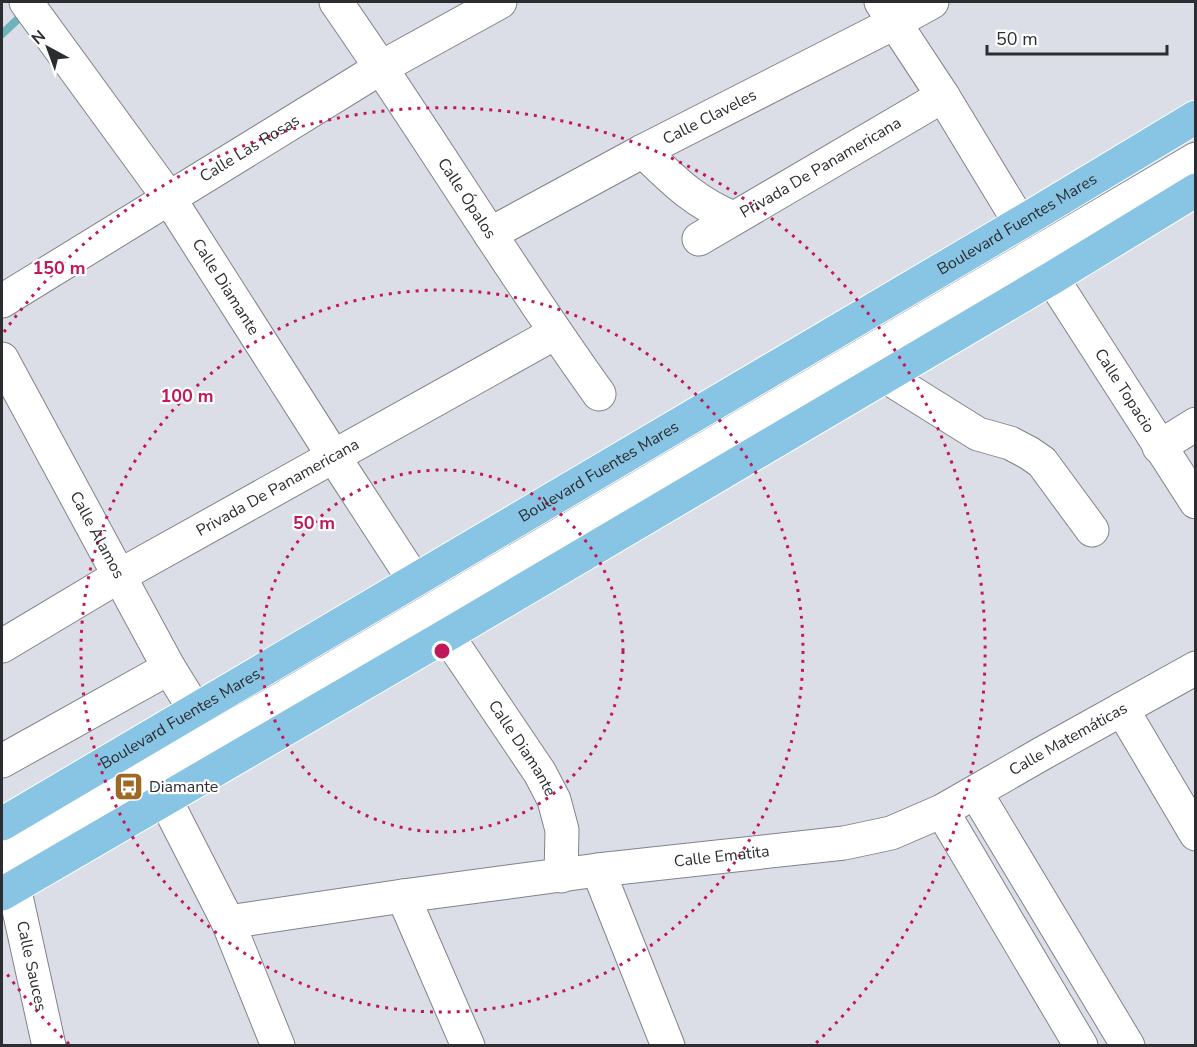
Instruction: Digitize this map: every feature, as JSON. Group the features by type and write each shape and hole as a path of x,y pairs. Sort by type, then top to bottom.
{"main road":[{"name":"Boulevard Fuentes Mares","path":"2,824 1196,117"},
{"path":"6,880 165,798 447,635 1052,278 1196,190"}],"street":[{"name":"Calle Diamante","path":"27,2 170,198 414,580"},
{"name":"Calle Ópalos","path":"336,2 382,68 555,333 599,394"},
{"name":"Calle Las Rosas","path":"2,301 382,68 500,2"},
{"name":"Calle Claveles","path":"490,234 644,151 888,12 932,2"},
{"path":"888,12 943,96 1020,223"},
{"name":"Privada De Panamericana","path":"699,239 943,96"},
{"path":"644,151 680,187 710,209 733,218"},
{"path":"6,880 271,705 1196,159"},
{"name":"Calle Topacio","path":"1052,278 1196,502"},
{"name":"Privada De Panamericana","path":"2,646 119,576 555,333"},
{"name":"Calle Álamos","path":"2,358 169,668 195,710"},
{"path":"885,376 978,434 1010,443 1042,462 1092,530"},
{"path":"1159,447 1196,424"},
{"name":"Calle Diamante","path":"447,635 540,773 554,800 562,830 561,876"},
{"path":"2,761 169,668"},
{"name":"Calle Matemáticas","path":"942,811 1196,668"},
{"path":"1122,709 1196,834"},
{"path":"976,793 1128,1046"},
{"path":"165,798 228,922 278,1046"},
{"path":"942,811 1081,1046"},
{"name":"Calle Ematita","path":"228,922 598,870 844,843 891,833 942,811"},
{"path":"598,870 668,1046"},
{"name":"Calle Sauces","path":"6,880 49,1046"},
{"path":"403,896 468,1046"}],"waterway":[{"path":"2,34 19,18"}],"place":[{"name":"Diamante","path":"128,787"}]}
